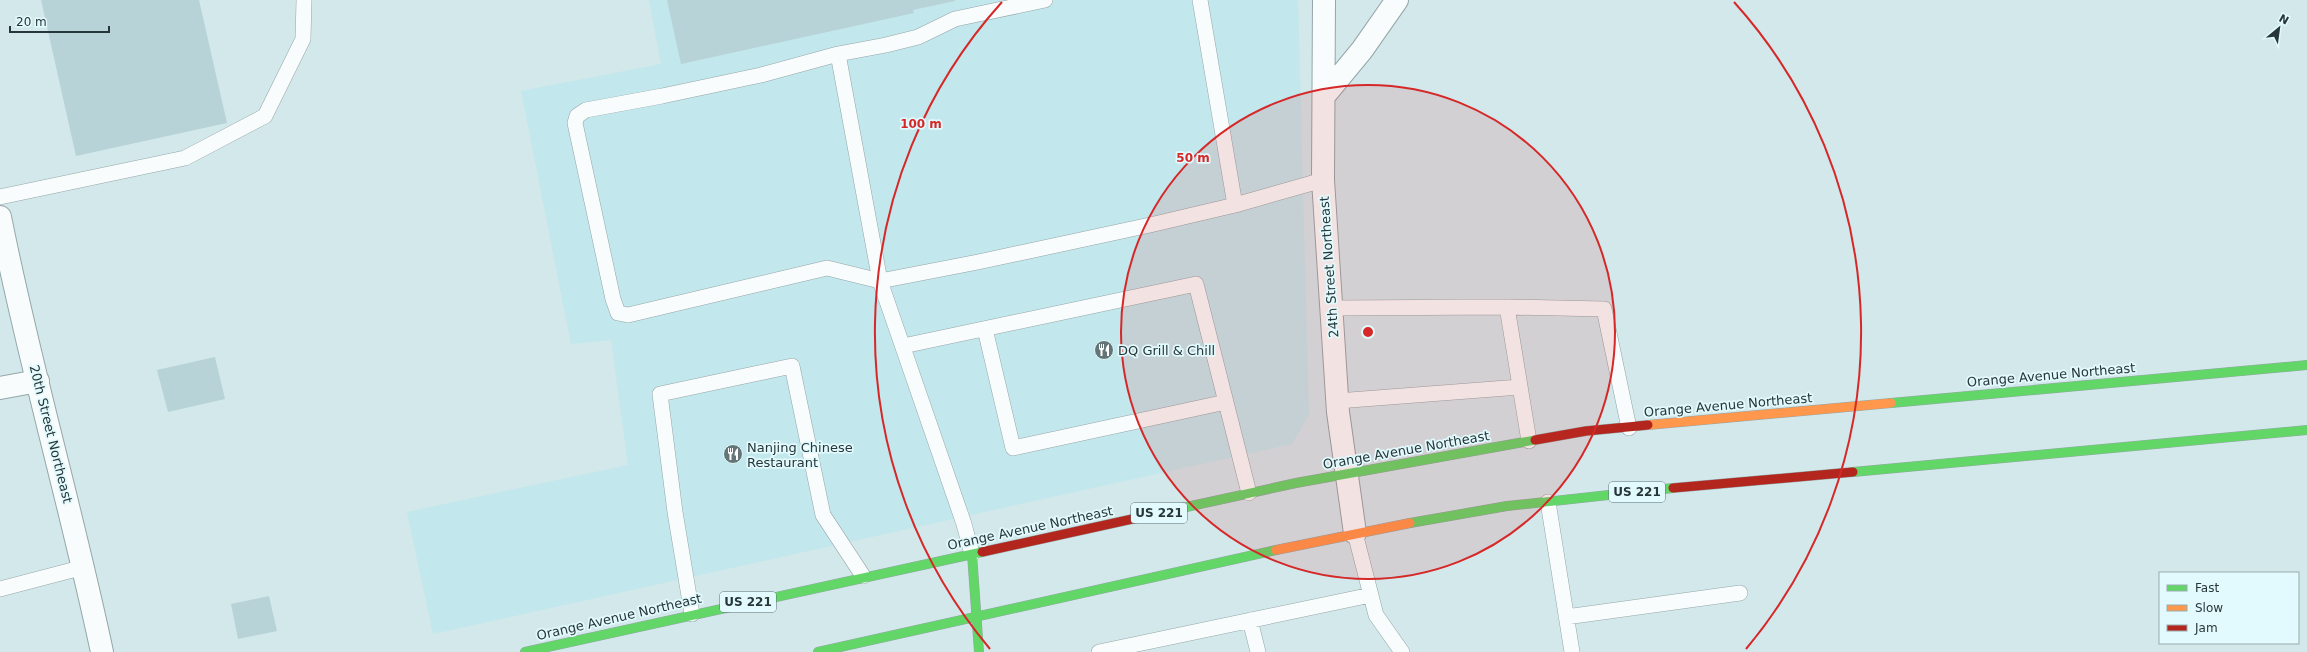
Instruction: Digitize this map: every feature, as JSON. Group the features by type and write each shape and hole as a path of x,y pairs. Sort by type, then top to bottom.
{"main road":[{"name":"Orange Avenue Northeast","path":"524,652 863,576 972,554 1249,493 1346,473 1529,441 1586,432 2307,365"},
{"name":"US 221","path":"818,652 1355,533 1507,506 2307,430"},
{"path":"972,554 979,652"}],"street":[{"name":"24th Street Northeast","path":"1324,0 1324,180 1333,308 1337,401 1355,533"},
{"path":"1324,96 1362,50 1397,0"},
{"name":"20th Street Northeast","path":"0,216 14,290 38,380 84,567 102,652"},
{"path":"0,388 38,380"}],"lane":[{"path":"0,197 185,158 265,116 303,39 304,0"},
{"path":"1045,0 955,19 918,37 838,54 754,76 586,110 577,116 576,123 613,299 618,313 628,315 827,268 880,281 1150,225 1324,180"},
{"path":"1200,0 1235,204"},
{"path":"838,54 880,281 964,524 972,554"},
{"path":"903,346 1196,284 1249,493"},
{"path":"1333,308 1506,307 1604,309 1628,428"},
{"path":"1506,307 1529,441"},
{"path":"985,329 1013,448 1226,402"},
{"path":"692,614 675,512 660,394 792,366 823,515 863,576"},
{"path":"1337,401 1520,387"},
{"path":"1548,502 1572,652"},
{"path":"1355,533 1376,615 1402,652"},
{"path":"0,589 84,567"},
{"path":"1566,617 1740,593"},
{"path":"1099,652 1371,595"},
{"path":"1250,620 1258,652"}],"shaded area":[{"path":"649,0 1298,0 1309,415 1292,444 433,634 407,512 628,465 611,340 571,344 521,91 661,64"}],"building":[{"path":"41,0 199,0 227,123 76,156"},
{"path":"667,0 955,1 913,10 914,13 681,64"},
{"path":"215,357 225,399 168,412 157,370"},
{"path":"269,596 277,631 238,639 231,604"}],"traffic: fast":[{"path":"1891,403 2307,365"},
{"path":"1853,472 2307,430"},
{"path":"1182,508 1296,483 1535,440"},
{"path":"1410,523 1507,506 1673,488"},
{"path":"818,652 1276,550"},
{"path":"525,652 982,552"},
{"path":"972,554 979,652"}],"traffic: slow":[{"path":"1648,425 1891,403"},
{"path":"1276,550 1410,523"}],"traffic: jam":[{"path":"1535,440 1586,431 1648,425"},
{"path":"1673,488 1853,472"},
{"path":"982,552 1182,508"}],"place":[{"name":"DQ Grill & Chill","path":"1104,350"},
{"name":"Nanjing Chinese Restaurant","path":"733,454"}]}
